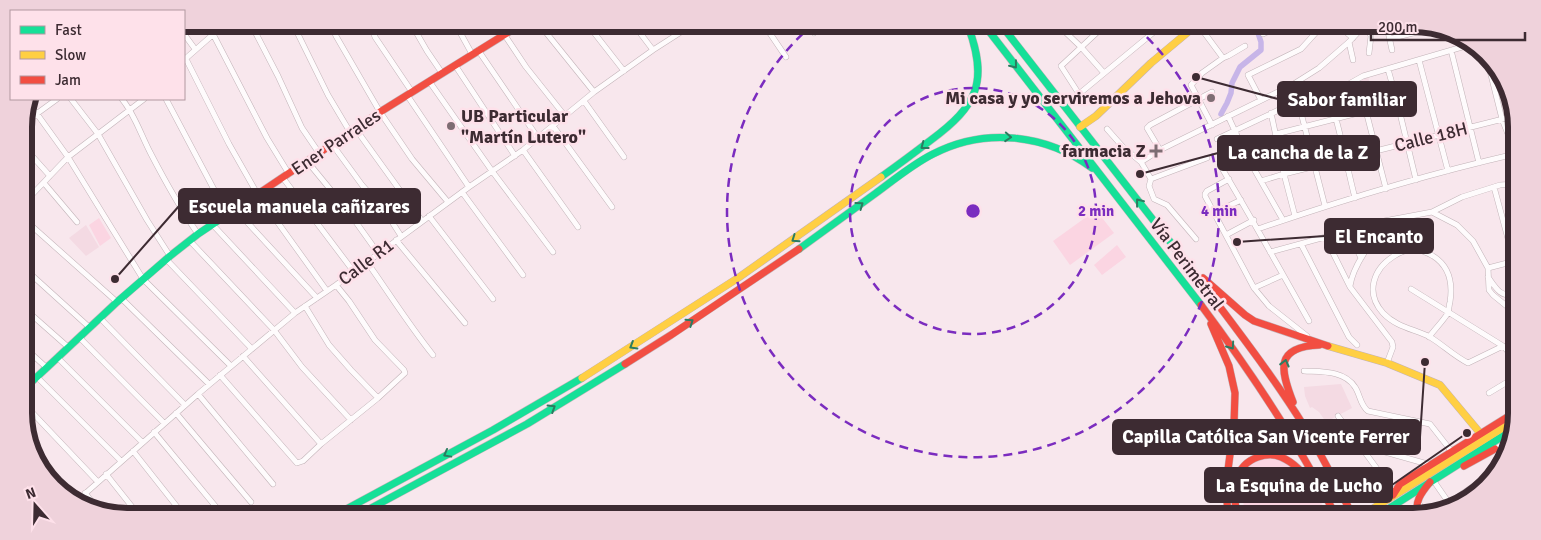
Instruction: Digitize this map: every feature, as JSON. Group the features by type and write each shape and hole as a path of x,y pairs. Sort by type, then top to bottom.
{"main road":[{"path":"349,508 504,423 665,326 814,226 951,125 966,109 977,85 978,58 971,32"},
{"name":"Vía Perimetral","path":"990,32 1203,306 1289,432 1332,507"},
{"name":"Vía Perimetral","path":"1007,32 1255,354 1303,425 1348,507"},
{"path":"1151,64 1153,59 1180,32"},
{"path":"1080,127 1096,116 1188,32"},
{"name":"Ener Parrales","path":"32,382 119,300 198,234 352,130 504,34"},
{"path":"372,508 527,424 671,335 782,261 938,150 963,141 989,136 1015,137 1040,142 1068,152 1081,159 1105,180"},
{"path":"814,226 820,234"},
{"path":"1189,266 1254,321 1328,346 1388,363 1440,385 1483,436"},
{"path":"1203,306 1228,361 1235,392 1226,493 1227,507"},
{"path":"1303,425 1284,380 1283,364 1288,353 1294,349 1310,345 1328,346"},
{"path":"1374,507 1508,417"},
{"path":"1394,494 1400,484 1452,452 1508,424"},
{"path":"1391,507 1506,434"},
{"path":"1416,507 1417,500 1433,480 1442,478 1495,449"},
{"path":"1236,507 1234,496 1237,476 1241,468 1254,458 1264,455 1275,456 1288,462 1329,501"}],"street":[{"path":"769,32 786,57"},
{"path":"1066,32 1104,73"},
{"path":"1097,32 1061,66 1079,94 1154,32"},
{"path":"1204,32 1223,58"},
{"path":"1263,34 1267,32"},
{"path":"1261,100 1248,75 1301,48 1316,32"},
{"path":"1344,32 1351,40 1353,60"},
{"path":"1141,162 1160,150 1292,85 1319,68 1360,32"},
{"path":"1368,32 1371,36 1370,53"},
{"path":"1388,32 1392,50"},
{"path":"1389,39 1416,32"},
{"path":"255,33 278,76 302,128 319,153"},
{"path":"297,33 328,95 352,130 422,221"},
{"path":"335,33 380,112 412,159 448,202"},
{"path":"374,33 469,186"},
{"path":"417,33 442,73"},
{"path":"461,33 538,138"},
{"path":"546,33 594,92"},
{"path":"594,33 624,71"},
{"path":"640,33 653,50"},
{"name":"Calle R1","path":"82,496 209,384 295,313 354,272 469,186 515,156 594,92 676,33"},
{"path":"327,291 258,195 185,60 213,34 286,176 354,272"},
{"path":"504,34 526,67 565,116"},
{"path":"185,35 195,49"},
{"path":"1212,125 1192,84 1202,73 1223,58 1245,46"},
{"path":"1217,139 1271,113 1329,95 1362,76 1462,47"},
{"path":"1451,50 1479,163"},
{"path":"1419,60 1448,171"},
{"path":"455,65 515,156"},
{"path":"1388,69 1416,180"},
{"path":"1490,73 1508,135"},
{"path":"429,81 492,171 553,252"},
{"path":"1292,85 1299,103 1324,206"},
{"path":"1160,150 1147,128 1212,92"},
{"path":"1329,95 1337,118 1355,198"},
{"path":"33,117 56,100"},
{"path":"72,100 98,134 168,258 252,349"},
{"path":"123,100 130,109 150,153 181,210 198,234"},
{"path":"33,195 68,157 143,100"},
{"path":"167,100 227,214"},
{"path":"584,100 624,157"},
{"path":"1254,147 1276,136 1305,126 1398,105"},
{"path":"34,111 68,157 143,279 232,366"},
{"path":"1366,111 1386,189"},
{"path":"1271,113 1295,216"},
{"path":"1228,116 1244,153 1283,220"},
{"name":"Calle 18H","path":"1261,181 1508,118"},
{"path":"553,126 612,207"},
{"path":"1107,129 1123,147 1141,162 1151,180 1149,186 1151,196 1167,205 1196,239"},
{"path":"332,144 362,185 385,211 398,238 465,323"},
{"path":"523,150 578,228"},
{"path":"1258,229 1324,206 1508,155"},
{"path":"33,157 50,176"},
{"path":"1151,180 1207,158"},
{"path":"307,161 348,211 378,253"},
{"path":"1220,165 1254,220 1270,252 1310,320"},
{"path":"1228,179 1205,194 1214,213 1254,288 1273,310 1313,341"},
{"path":"44,183 77,222"},
{"path":"1270,252 1389,220 1432,212 1462,197 1494,187 1508,185"},
{"path":"1494,187 1508,239"},
{"path":"462,192 523,275"},
{"path":"1214,213 1241,200"},
{"path":"235,209 317,298"},
{"path":"1432,212 1457,225 1473,241 1488,268 1489,290 1508,307"},
{"path":"429,216 493,299"},
{"path":"1226,235 1254,220"},
{"path":"1350,287 1361,258 1375,236 1389,220"},
{"path":"212,224 295,313"},
{"path":"33,227 119,300 209,384"},
{"path":"1348,231 1361,258"},
{"path":"1325,237 1350,287 1392,342 1394,347 1388,363"},
{"path":"190,241 274,330 302,367 351,420"},
{"path":"1300,244 1349,337 1358,345"},
{"path":"1429,337 1448,312 1451,295 1450,278 1441,262 1435,257 1418,249 1409,249 1400,252 1382,265 1373,280 1373,295 1382,312 1397,324 1429,337 1468,363 1503,346"},
{"path":"367,262 432,355"},
{"path":"1488,268 1508,263"},
{"path":"1254,288 1283,275"},
{"path":"32,277 90,327"},
{"path":"1488,277 1500,293 1508,296"},
{"path":"220,375 297,463 303,461 378,398 405,372 375,340 336,285"},
{"path":"1411,289 1503,346 1508,351"},
{"path":"305,306 329,345 378,398"},
{"path":"32,315 68,347"},
{"path":"100,318 185,405"},
{"path":"79,337 164,423"},
{"path":"32,355 47,368"},
{"path":"243,356 321,444"},
{"path":"57,357 142,442"},
{"path":"1304,371 1340,375 1348,379 1354,386 1363,406 1368,410 1430,424 1452,452"},
{"path":"37,377 121,461"},
{"path":"1489,393 1508,382"},
{"path":"198,394 274,484"},
{"path":"32,412 98,482"},
{"path":"176,413 252,502"},
{"path":"1338,416 1394,494"},
{"path":"154,432 217,508"},
{"path":"1499,455 1495,449 1503,444"},
{"path":"1364,450 1384,452 1431,465"},
{"path":"133,451 178,508"},
{"path":"106,474 133,508"},
{"path":"1433,480 1447,501"},
{"path":"1460,496 1473,487"},
{"path":"85,493 90,500"},
{"path":"1417,500 1421,507"}],"shaded area":[{"path":"1368,77 1376,105 1352,112 1346,88"},
{"path":"1096,210 1114,233 1070,265 1053,241"},
{"path":"99,218 111,238 100,246 89,225"},
{"path":"86,225 99,247 86,256 69,238"},
{"path":"1117,245 1126,257 1102,275 1094,265"},
{"path":"1341,384 1352,408 1326,422 1319,412 1312,407 1310,408 1305,396 1304,387"},
{"path":"1272,458 1285,462 1300,475 1324,507 1244,507 1243,490 1246,465 1259,459"}],"waterway":[{"path":"1221,114 1240,67 1261,50 1258,32"}],"traffic: fast":[{"path":"881,177 947,128 968,104 975,91 978,78 978,63 970,32"},
{"path":"990,32 1201,305"},
{"path":"1007,32 1189,266"},
{"path":"799,249 911,167 953,145 973,140 1015,138 1055,148 1092,168"},
{"path":"32,381 117,302 170,256 198,234 240,206"},
{"path":"372,508 527,424 625,364"},
{"path":"349,508 493,430 582,378"},
{"path":"1391,507 1506,434"}],"traffic: slow":[{"path":"1080,127 1096,116 1151,63 1188,32"},
{"path":"582,378 738,278 881,177"},
{"path":"1328,346 1387,363 1440,385 1485,439"},
{"path":"1375,507 1508,425"}],"traffic: jam":[{"path":"240,206 380,112 508,33"},
{"path":"625,364 799,249"},
{"path":"1189,266 1291,405 1317,448 1348,507"},
{"path":"1203,278 1254,321 1328,346"},
{"path":"1201,305 1273,408 1331,507"},
{"path":"1211,324 1229,366 1235,393 1234,424 1226,485 1227,507"},
{"path":"1293,402 1284,370 1288,355 1295,350 1319,345"},
{"path":"1393,495 1400,484 1508,417"},
{"path":"1464,466 1495,449"},
{"path":"1236,507 1236,481 1243,467 1249,461 1267,455 1276,455 1293,464 1321,494"},
{"path":"1417,507 1421,494 1430,482"}],"place":[{"name":"Sabor familiar","path":"1196,77"},
{"name":"Mi casa y yo serviremos a Jehova","path":"1211,98"},
{"name":"UB Particular \"Martín Lutero\"","path":"451,126"},
{"name":"farmacia Z","path":"1156,151"},
{"name":"La cancha de la Z","path":"1140,174"},
{"name":"El Encanto","path":"1237,242"},
{"name":"Escuela manuela cañizares","path":"115,279"},
{"name":"Capilla Católica San Vicente Ferrer","path":"1425,362"},
{"name":"La Esquina de Lucho","path":"1467,433"}]}
